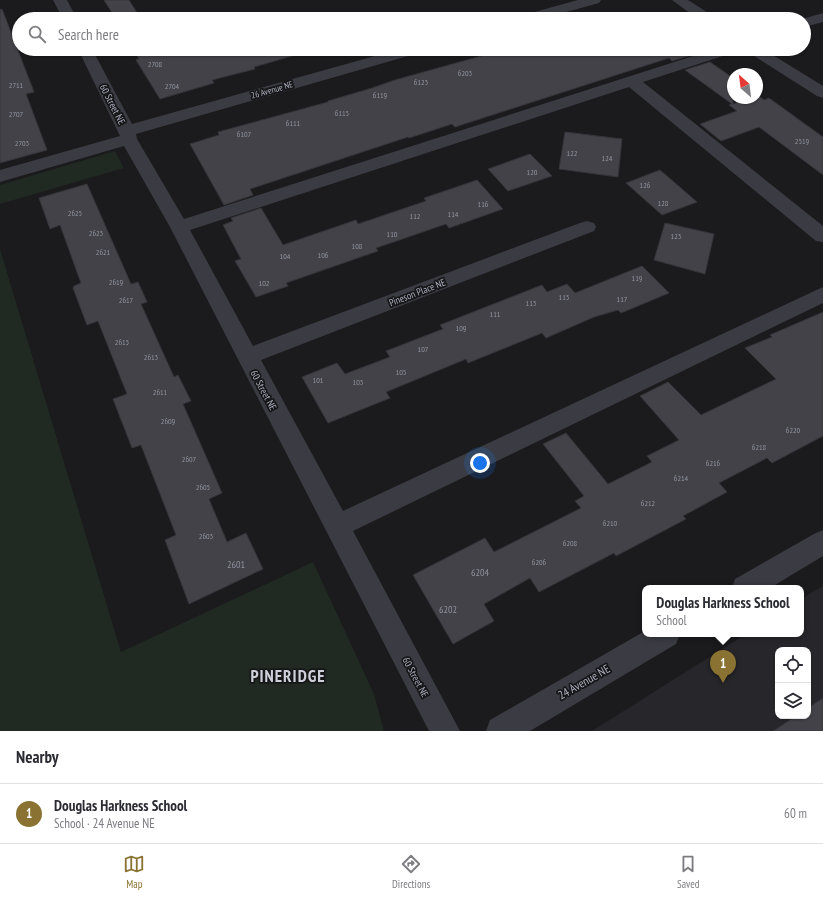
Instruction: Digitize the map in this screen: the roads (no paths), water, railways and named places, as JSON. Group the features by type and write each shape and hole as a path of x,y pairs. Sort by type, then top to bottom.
{"street":[{"path":"60,0 66,12"},
{"path":"550,12 594,0"},
{"path":"679,0 697,12"},
{"path":"811,21 823,17"},
{"name":"60 Street NE","path":"88,56 128,135 179,227 246,357 445,731"},
{"name":"26 Avenue NE","path":"0,176 128,135 393,56"},
{"path":"179,227 709,56"},
{"path":"765,56 823,94"},
{"path":"632,81 823,236"},
{"name":"Pineson Place NE","path":"246,357 587,227"},
{"path":"336,527 823,294"},
{"path":"750,585 823,542"},
{"name":"24 Avenue NE","path":"501,731 661,637"}],"place":[{"name":"Douglas Harkness School","path":"723,683"}],"district":[{"name":"PINERIDGE","path":"288,676"}]}
